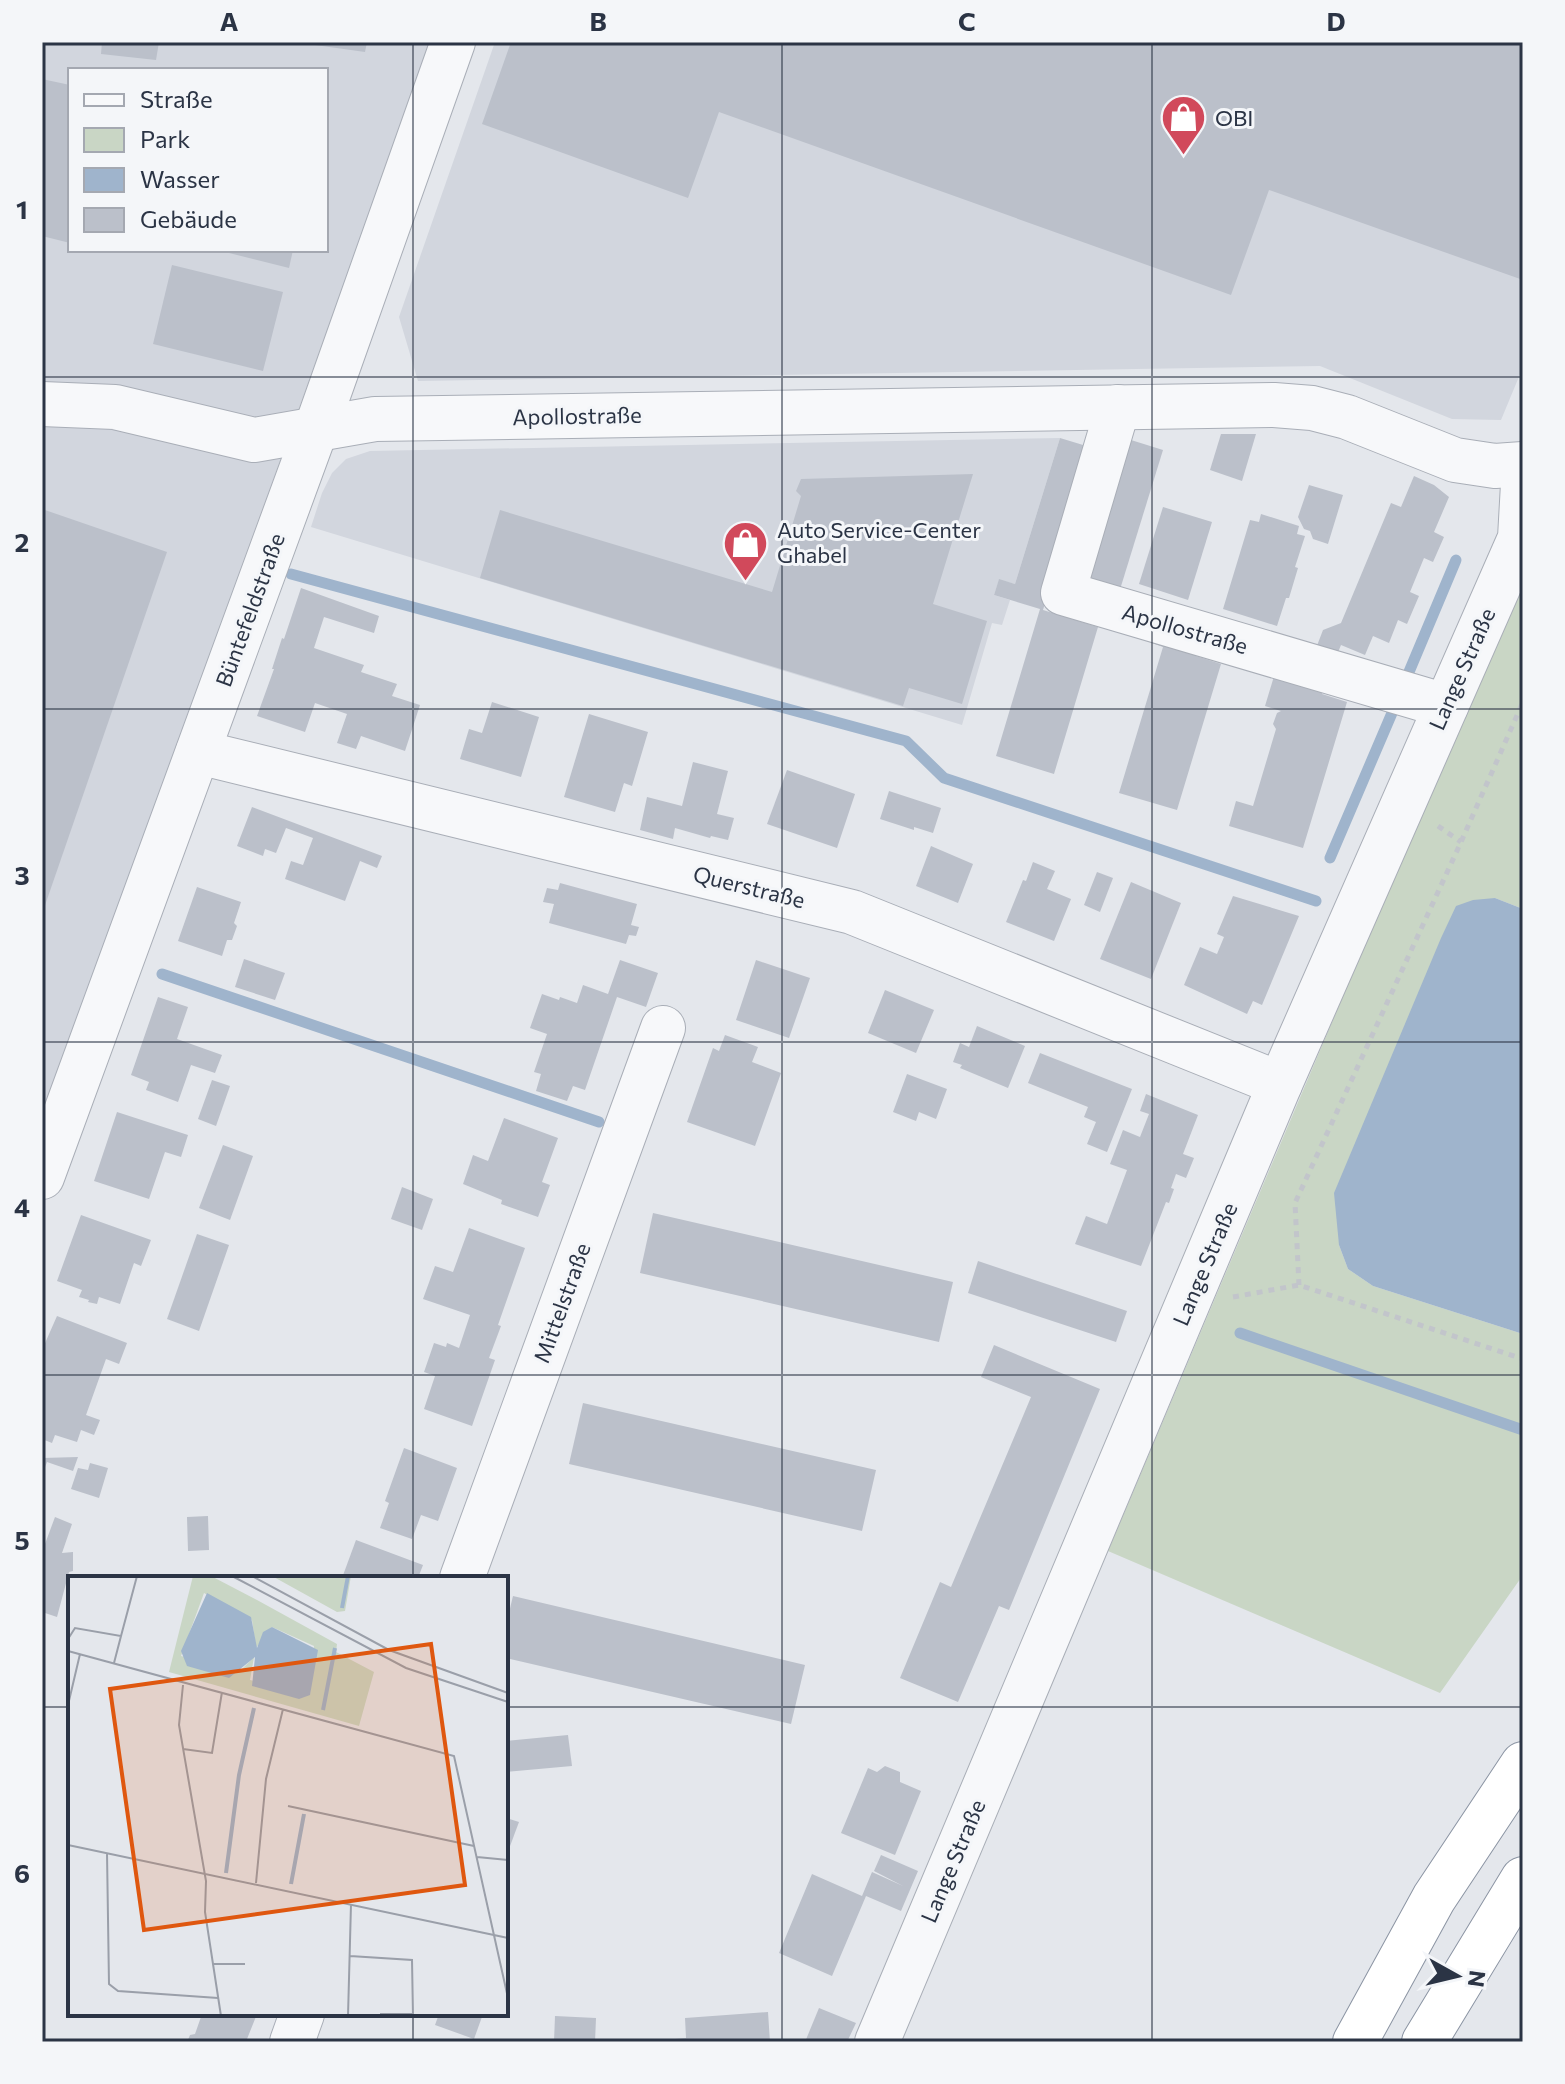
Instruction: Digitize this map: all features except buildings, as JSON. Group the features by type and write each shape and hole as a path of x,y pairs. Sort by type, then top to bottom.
{"highway":[{"path":"1355,2042 1434,1898 1523,1764"},
{"path":"1424,2042 1523,1879"}],"street":[{"name":"Büntefeldstraße","path":"42,1177 316,429 453,42"},
{"name":"Apollostraße","path":"42,404 115,407 254,440 375,419 1274,405 1312,408 1347,417 1455,460 1495,466 1523,464"},
{"name":"Apollostraße","path":"1118,407 1063,593 1446,706"},
{"name":"Lange Straße","path":"877,2042 1280,1084 1520,538 1523,484"},
{"name":"Querstraße","path":"198,752 852,912 1280,1084"},
{"name":"Mittelstraße","path":"463,1576 663,1028"},
{"path":"292,2042 301,2016"}],"path":[{"path":"1299,1285 1295,1203 1523,702"},
{"path":"1194,1291 1218,1299 1299,1285 1523,1359"}],"shaded area":[{"path":"42,42 431,42 42,1122"},
{"path":"495,42 1523,42 1523,367 1501,420 1452,419 1320,366 418,381 399,317"},
{"name":"Auto Service-Center Ghabel","path":"1060,438 1015,584 999,580 994,595 1010,600 1002,625 992,623 962,725 311,527 332,473 346,459 370,451"}],"green space":[{"path":"1523,571 1523,909 1495,898 1339,1245 1348,1269 1373,1286 1523,1334 1523,1575 1440,1693 1108,1551"}],"water":[{"path":"1495,898 1523,909 1523,1334 1373,1286 1348,1269 1339,1245 1334,1193 1456,906 1473,900"}],"waterway":[{"path":"1406,679 1456,560"},
{"path":"291,574 906,741 944,778 1316,901"},
{"path":"1330,858 1392,713"},
{"path":"162,974 599,1122"},
{"path":"1240,1333 1523,1430"}],"place":[{"name":"OBI","path":"1184,157"},
{"name":"Auto Service-Center Ghabel","path":"746,582"}]}
